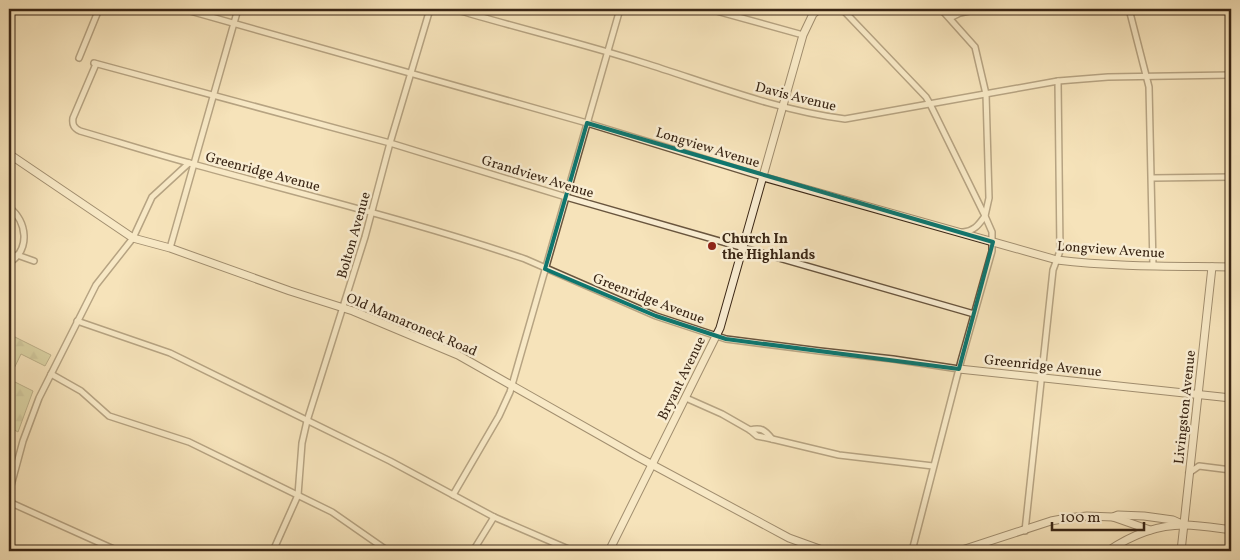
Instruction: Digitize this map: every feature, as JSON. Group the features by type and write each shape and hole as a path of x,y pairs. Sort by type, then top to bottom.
{"street":[{"path":"79,58 99,9"},
{"name":"Longview Avenue","path":"184,9 588,123 763,177 1057,260 1153,266 1231,267"},
{"path":"170,248 192,164 238,9"},
{"name":"Bolton Avenue","path":"273,551 298,495 302,443 430,9"},
{"name":"Davis Avenue","path":"454,9 608,52 783,106 825,117 845,119 1078,78 1231,75"},
{"path":"452,495 499,416 512,385 620,9"},
{"path":"709,9 803,35"},
{"name":"Bryant Avenue","path":"609,551 720,328 803,35 814,14 819,9"},
{"path":"842,9 926,97 992,232 992,252 933,466 912,551"},
{"path":"941,9 969,40 977,52 986,94 988,198 985,216 973,230 958,232"},
{"path":"950,18 979,9"},
{"path":"1129,9 1149,87 1153,266"},
{"name":"Grandview Avenue","path":"77,129 73,124 73,118 95,63 390,143 566,197 974,314"},
{"path":"1024,531 1053,270 1060,251 1058,81"},
{"name":"Greenridge Avenue","path":"77,129 192,164 502,251 525,259 656,316 726,339 893,358 959,369 1231,398"},
{"name":"Old Mamaroneck Road","path":"9,154 133,238 170,248 343,308 458,354 653,465 789,538 826,551"},
{"path":"9,493 22,441 38,398 96,285 133,238 152,197 192,164"},
{"path":"1152,178 1231,177"},
{"path":"9,207 19,218 24,233 23,244 17,256 9,263"},
{"path":"17,256 34,262"},
{"name":"Livingston Avenue","path":"1181,551 1212,266"},
{"path":"77,321 170,353 390,461 494,516 573,551"},
{"path":"51,374 81,391 109,416 189,442 332,512 388,551"},
{"path":"686,398 722,414 761,438 839,455 933,466"},
{"path":"750,430 758,428 764,430 772,439"},
{"path":"1189,473 1199,466 1231,470"},
{"path":"9,502 118,551"},
{"path":"1113,517 1118,515 1144,516 1173,520 1184,525"},
{"path":"472,551 494,516"},
{"path":"959,551 1051,521 1067,518 1087,516 1113,517 1150,530"},
{"path":"1108,551 1131,537 1150,530 1184,525 1231,530"}],"highlighted area":[{"path":"587,123 993,242 959,369 726,339 656,316 545,269"}],"green space":[{"path":"9,334 51,355 45,366 21,354 9,379"},
{"path":"9,379 33,391 18,432 9,427"}],"place":[{"name":"Church In the Highlands","path":"712,246"}]}
